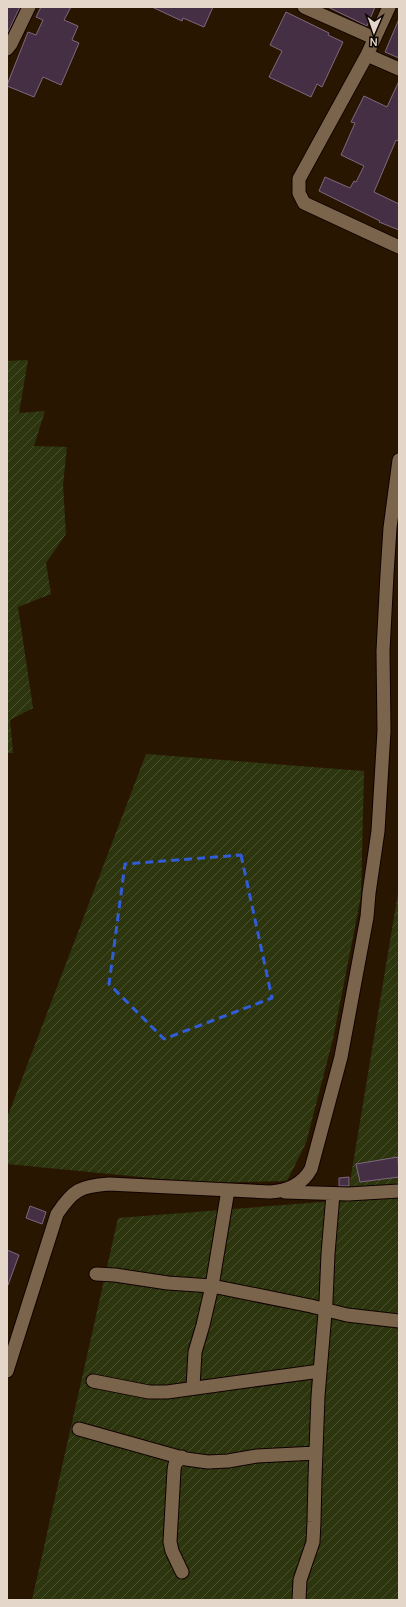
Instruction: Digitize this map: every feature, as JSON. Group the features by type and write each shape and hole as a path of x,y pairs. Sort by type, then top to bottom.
{"street":[{"path":"7,49 12,44 29,7"},
{"path":"304,7 374,38"},
{"path":"389,7 367,55 299,179 299,193 304,203 399,247"},
{"path":"367,55 399,69"},
{"path":"279,1191 296,1185 303,1180 311,1169 341,1057 367,917 378,831 384,731 383,651 386,574 390,528 399,460"},
{"path":"7,1371 58,1214 68,1198 79,1190 90,1185 109,1184 333,1194 399,1191"},
{"path":"193,1387 195,1352 212,1286 228,1190"},
{"path":"299,1600 300,1580 313,1542 320,1370 326,1310 328,1254 333,1194"},
{"path":"96,1274 114,1275 168,1283 212,1286 311,1306 347,1315 399,1321"},
{"path":"93,1381 149,1392 167,1392 193,1387 320,1370"},
{"path":"80,1429 182,1457 208,1462 228,1461 257,1456 316,1453"},
{"path":"182,1457 175,1464 174,1470 170,1542 174,1556 182,1572"}],"highlighted area":[{"path":"241,855 272,998 164,1039 109,984 125,864"}],"green space":[{"path":"28,360 19,413 45,411 34,446 67,447 63,485 66,534 46,563 51,594 18,607 33,708 10,720 13,753 7,753 7,361"},
{"path":"146,754 364,771 361,896 333,1039 306,1143 287,1181 203,1183 7,1164 7,1118"},
{"path":"399,887 399,1600 32,1600 118,1218 347,1200"}],"building":[{"path":"7,7 20,7 7,34"},
{"path":"41,7 71,7 64,20 78,26 72,40 79,43 61,85 43,77 34,97 7,85 28,32 36,35 43,20 36,17"},
{"path":"152,7 213,7 204,27 183,18 182,21"},
{"path":"328,7 375,7 367,26"},
{"path":"286,12 329,33 328,35 343,42 322,87 317,84 311,97 269,77 282,51 270,45"},
{"path":"399,19 399,58 385,52"},
{"path":"399,81 399,141 396,140 374,192 399,204 399,230 379,222 380,221 319,191 325,177 350,188 354,181 356,182 364,166 341,155 355,123 351,122 364,96 387,107"},
{"path":"398,1157 399,1177 360,1182 356,1164"},
{"path":"349,1177 349,1186 339,1186 339,1178"},
{"path":"30,1206 46,1212 42,1224 26,1218"},
{"path":"7,1250 19,1255 8,1285 7,1284"}]}
